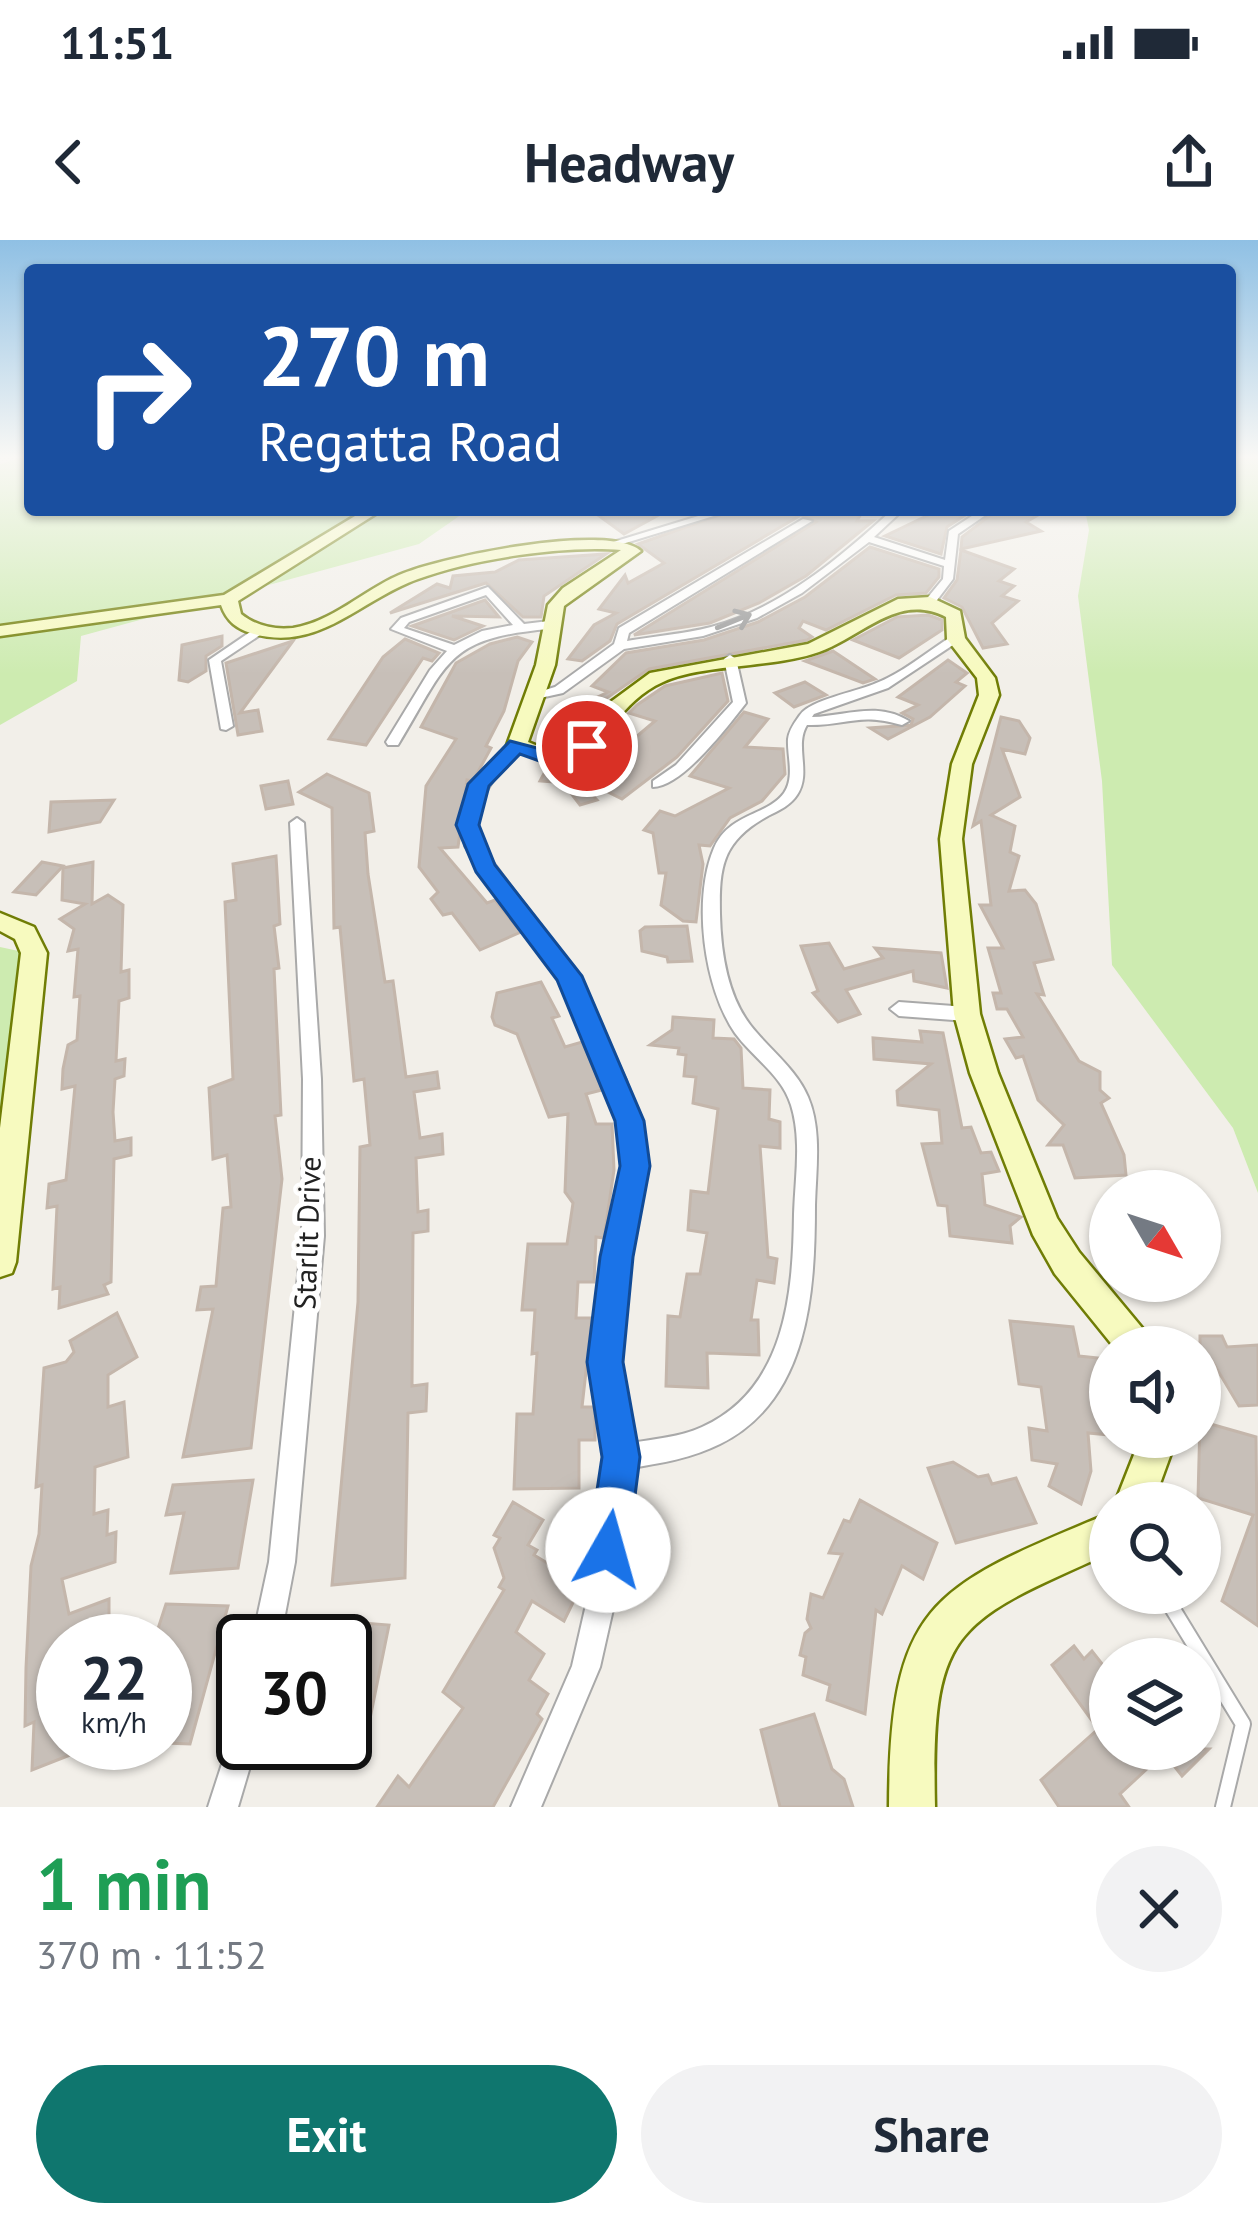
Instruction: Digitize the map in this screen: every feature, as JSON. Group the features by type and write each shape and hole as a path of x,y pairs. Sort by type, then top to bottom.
{"street":[{"path":"0,631 229,599 345,528"},
{"path":"652,532 657,528"},
{"path":"226,726 215,660 260,631 325,625 416,574 615,543 665,528"},
{"path":"620,646 623,632 795,528"},
{"path":"531,696 559,690 620,646 729,626 880,528"},
{"path":"931,602 948,580 953,533 960,528"},
{"path":"869,539 951,565"},
{"path":"526,1807 586,1666 602,1597 621,1457 605,1362 614,1274 635,1166 629,1121 569,976 484,867 468,825 479,784 517,745 548,656 549,625 558,602 619,566 633,551 615,543"},
{"path":"520,626 488,590 405,620 397,629 450,648 520,626 549,625"},
{"path":"229,599 236,620 260,631"},
{"path":"517,745 556,761 587,746 604,716 657,677 730,659 813,648 854,631 882,610 931,602 955,615 956,639 986,678 989,695 962,764 950,839 967,1014 984,1073 1045,1225 1067,1263 1119,1326"},
{"path":"621,1457 687,1444 725,1428 768,1381 799,1326 805,1286 806,1124 797,1094 738,1024 725,999 712,939 719,853 737,826 791,794 797,776 795,734 809,711 884,686 956,639"},
{"path":"393,742 450,648"},
{"path":"658,784 682,768 740,703 730,659"},
{"path":"802,721 877,710 902,721"},
{"name":"Starlit Drive","path":"271,1614 282,1562 313,1235 312,1079 297,823"},
{"path":"0,921 25,933 34,953 0,1262"},
{"path":"899,1009 967,1014"},
{"path":"913,1807 915,1680 934,1635 969,1596 1089,1542"},
{"path":"223,1807 234,1770"}],"lane":[{"path":"1176,1614 1243,1724 1223,1807"}],"green space":[{"path":"0,528 442,528 419,544 81,636 77,681 0,725"},
{"path":"1258,528 1258,1193 1233,1128 1112,965 1102,781 1078,596 1089,530"},
{"path":"0,947 28,953 0,1200"}],"building":[{"path":"683,528 779,528 617,624 610,641 582,661 568,659 594,625 616,613 599,609 625,575 628,583 664,563 638,544"},
{"path":"806,528 864,528 806,576 759,603 710,623 634,635"},
{"path":"901,528 947,528 941,554 885,536"},
{"path":"974,528 1041,531 961,549 962,537"},
{"path":"870,547 939,569 939,577 926,593 896,595 826,630 803,621 799,628 812,637 807,640 649,669 598,704 575,738 554,735 566,718 556,717 608,692 592,686 626,653 704,640 758,622 805,597"},
{"path":"961,550 1014,569 999,581 1014,586 1002,596 1018,601 992,623 1007,644 983,648 962,607 944,598 957,580"},
{"path":"606,554 544,596 541,617 523,617 486,583 390,613 437,584 450,588 453,576 495,572 519,560"},
{"path":"485,600 499,617 452,616 483,626 454,640 412,626"},
{"path":"928,615 942,620 942,630 899,658 853,640 897,617"},
{"path":"222,636 222,646 206,656 206,671 188,682 179,680 182,645"},
{"path":"517,637 532,642 518,661 504,711 486,746 491,748 473,781 467,780 458,847 440,848 487,903 495,900 521,932 480,950 452,913 443,915 431,899 438,892 419,867 426,786 456,739 421,727 456,663 490,644"},
{"path":"405,639 439,653 432,661 423,658 366,745 329,739 383,657"},
{"path":"293,641 240,713 258,710 262,731 238,735 226,663"},
{"path":"833,651 875,679 863,683 805,661"},
{"path":"948,660 967,673 956,682 965,686 930,717 888,739 870,728 911,725 913,719 902,713 918,705 898,697"},
{"path":"722,673 728,701 677,757 622,799 598,787 629,765 611,758 655,721 629,713 637,705 665,686"},
{"path":"805,682 826,695 794,707 775,693"},
{"path":"744,712 768,719 745,747 783,749 785,774 762,801 730,818 710,846 699,845 703,864 696,922 683,921 661,905 666,873 659,873 653,833 644,830 660,811 675,816 729,788 690,776"},
{"path":"1001,717 1019,721 1030,738 1025,754 1002,749 1020,797 991,815 1015,826 1010,852 1019,856 1009,891 1025,890 1036,904 1053,959 1034,963 1044,995 1037,994 1079,1061 1100,1072 1100,1090 1109,1098 1101,1103 1124,1155 1126,1170 1089,1170 1089,1177 1075,1178 1063,1145 1048,1145 1064,1125 1038,1100 1023,1056 1016,1058 1005,1039 1023,1037 1007,1009 997,1009 993,993 1001,993 988,948 1003,948 980,905 991,905 981,821 973,826"},
{"path":"568,767 597,800 580,805 570,792 580,784 540,781 547,768"},
{"path":"327,774 369,793 374,831 365,833 368,874 385,982 393,981 406,1077 437,1072 439,1088 414,1092 420,1138 442,1134 443,1154 416,1158 418,1212 428,1210 428,1231 413,1233 412,1386 427,1384 426,1411 408,1413 405,1578 332,1585 358,1302 360,1147 370,1145 364,1079 354,1081 340,927 334,928 332,808 299,792"},
{"path":"288,781 293,804 266,809 261,786"},
{"path":"114,800 100,822 49,832 51,802"},
{"path":"276,856 280,924 274,926 279,968 274,969 281,1115 275,1116 282,1179 251,1448 183,1457 213,1309 197,1310 201,1287 216,1286 223,1208 231,1207 227,1155 213,1159 209,1088 233,1079 225,902 236,900 233,864"},
{"path":"42,862 63,866 36,895 14,892"},
{"path":"93,862 92,904 108,895 123,905 121,972 129,970 129,998 119,1001 116,1061 125,1059 124,1076 115,1079 113,1112 115,1141 131,1138 131,1155 114,1159 111,1282 104,1285 108,1294 59,1308 60,1287 53,1289 57,1206 47,1208 49,1184 66,1180 75,1086 62,1089 63,1069 68,1045 77,1040 80,996 74,997 78,949 68,951 74,929 60,919 85,904 62,900 63,868"},
{"path":"687,926 692,961 668,962 667,957 642,951 640,931 645,927"},
{"path":"829,943 844,969 883,958 875,948 941,953 947,988 914,981 913,971 846,990 860,1014 838,1022 813,993 818,991 801,946"},
{"path":"541,982 559,1016 552,1018 565,1047 582,1042 593,1066 602,1090 586,1094 596,1124 612,1124 614,1170 604,1238 596,1237 594,1282 578,1282 576,1318 592,1318 582,1407 595,1407 595,1440 579,1440 579,1488 514,1489 517,1414 533,1414 537,1353 532,1354 535,1310 522,1310 528,1244 567,1244 573,1203 565,1192 568,1114 549,1117 517,1034 495,1025 492,1017 497,993"},
{"path":"673,1017 714,1020 713,1038 734,1039 741,1048 743,1088 770,1090 769,1119 780,1122 780,1148 760,1146 768,1257 777,1259 774,1283 757,1280 751,1320 758,1320 759,1355 707,1353 708,1388 666,1386 668,1316 680,1317 687,1274 700,1274 707,1233 688,1230 691,1191 708,1193 718,1109 693,1103 696,1077 684,1076 686,1055 678,1054 679,1048 650,1045 672,1030"},
{"path":"920,1031 943,1033 962,1128 971,1127 981,1153 991,1152 999,1171 982,1174 985,1205 1021,1217 1010,1226 1012,1243 950,1236 947,1206 938,1205 922,1144 942,1143 939,1110 898,1105 897,1091 931,1064 874,1059 873,1038 922,1042"},
{"path":"117,1313 137,1357 108,1375 108,1407 124,1402 128,1457 95,1467 94,1514 108,1510 107,1535 116,1532 115,1562 62,1579 69,1614 36,1614 36,1768 32,1770 34,1722 25,1726 26,1668 31,1566 39,1534 42,1485 36,1487 44,1368 66,1362 74,1352 70,1341"},
{"path":"1010,1321 1073,1327 1079,1356 1089,1357 1091,1471 1081,1504 1049,1486 1057,1464 1032,1460 1029,1428 1047,1431 1041,1387 1019,1384"},
{"path":"1221,1336 1227,1347 1258,1345 1258,1405 1239,1406 1221,1376"},
{"path":"1221,1427 1256,1437 1258,1626 1222,1601 1253,1515 1221,1505 1221,1482 1198,1482 1199,1458 1221,1458"},
{"path":"953,1462 978,1477 988,1475 992,1484 1016,1478 1036,1523 956,1543 928,1468"},
{"path":"253,1480 238,1568 171,1573 184,1513 166,1515 173,1485"},
{"path":"860,1500 937,1543 923,1579 902,1566 882,1614 876,1610 865,1714 827,1700 830,1685 803,1675 806,1657 800,1655 805,1633 811,1628 807,1619 811,1594 823,1598 842,1554 829,1553 844,1520 850,1522"},
{"path":"513,1502 543,1520 528,1545 537,1550 534,1555 582,1584 564,1621 532,1601 516,1632 544,1654 529,1680 548,1694 537,1714 542,1719 493,1807 377,1807 398,1776 409,1787 463,1708 443,1692 504,1590 499,1587 504,1578 494,1548 500,1538 494,1535"},
{"path":"109,1599 109,1614 69,1614"},
{"path":"166,1604 228,1606 226,1614 216,1614 216,1650 192,1737 192,1614 163,1614"},
{"path":"372,1624 389,1625 372,1709"},
{"path":"1074,1646 1084,1659 1089,1654 1089,1716 1052,1665"},
{"path":"814,1714 832,1769 844,1779 853,1807 780,1807 761,1730"},
{"path":"1089,1737 1089,1770 1146,1770 1120,1794 1129,1807 1059,1807 1041,1780"}],"route":[{"path":"587,746 556,761 517,745 479,784 468,825 484,867 569,976 617,1080 629,1121 635,1166 617,1257 605,1362 621,1457 608,1550"}]}
